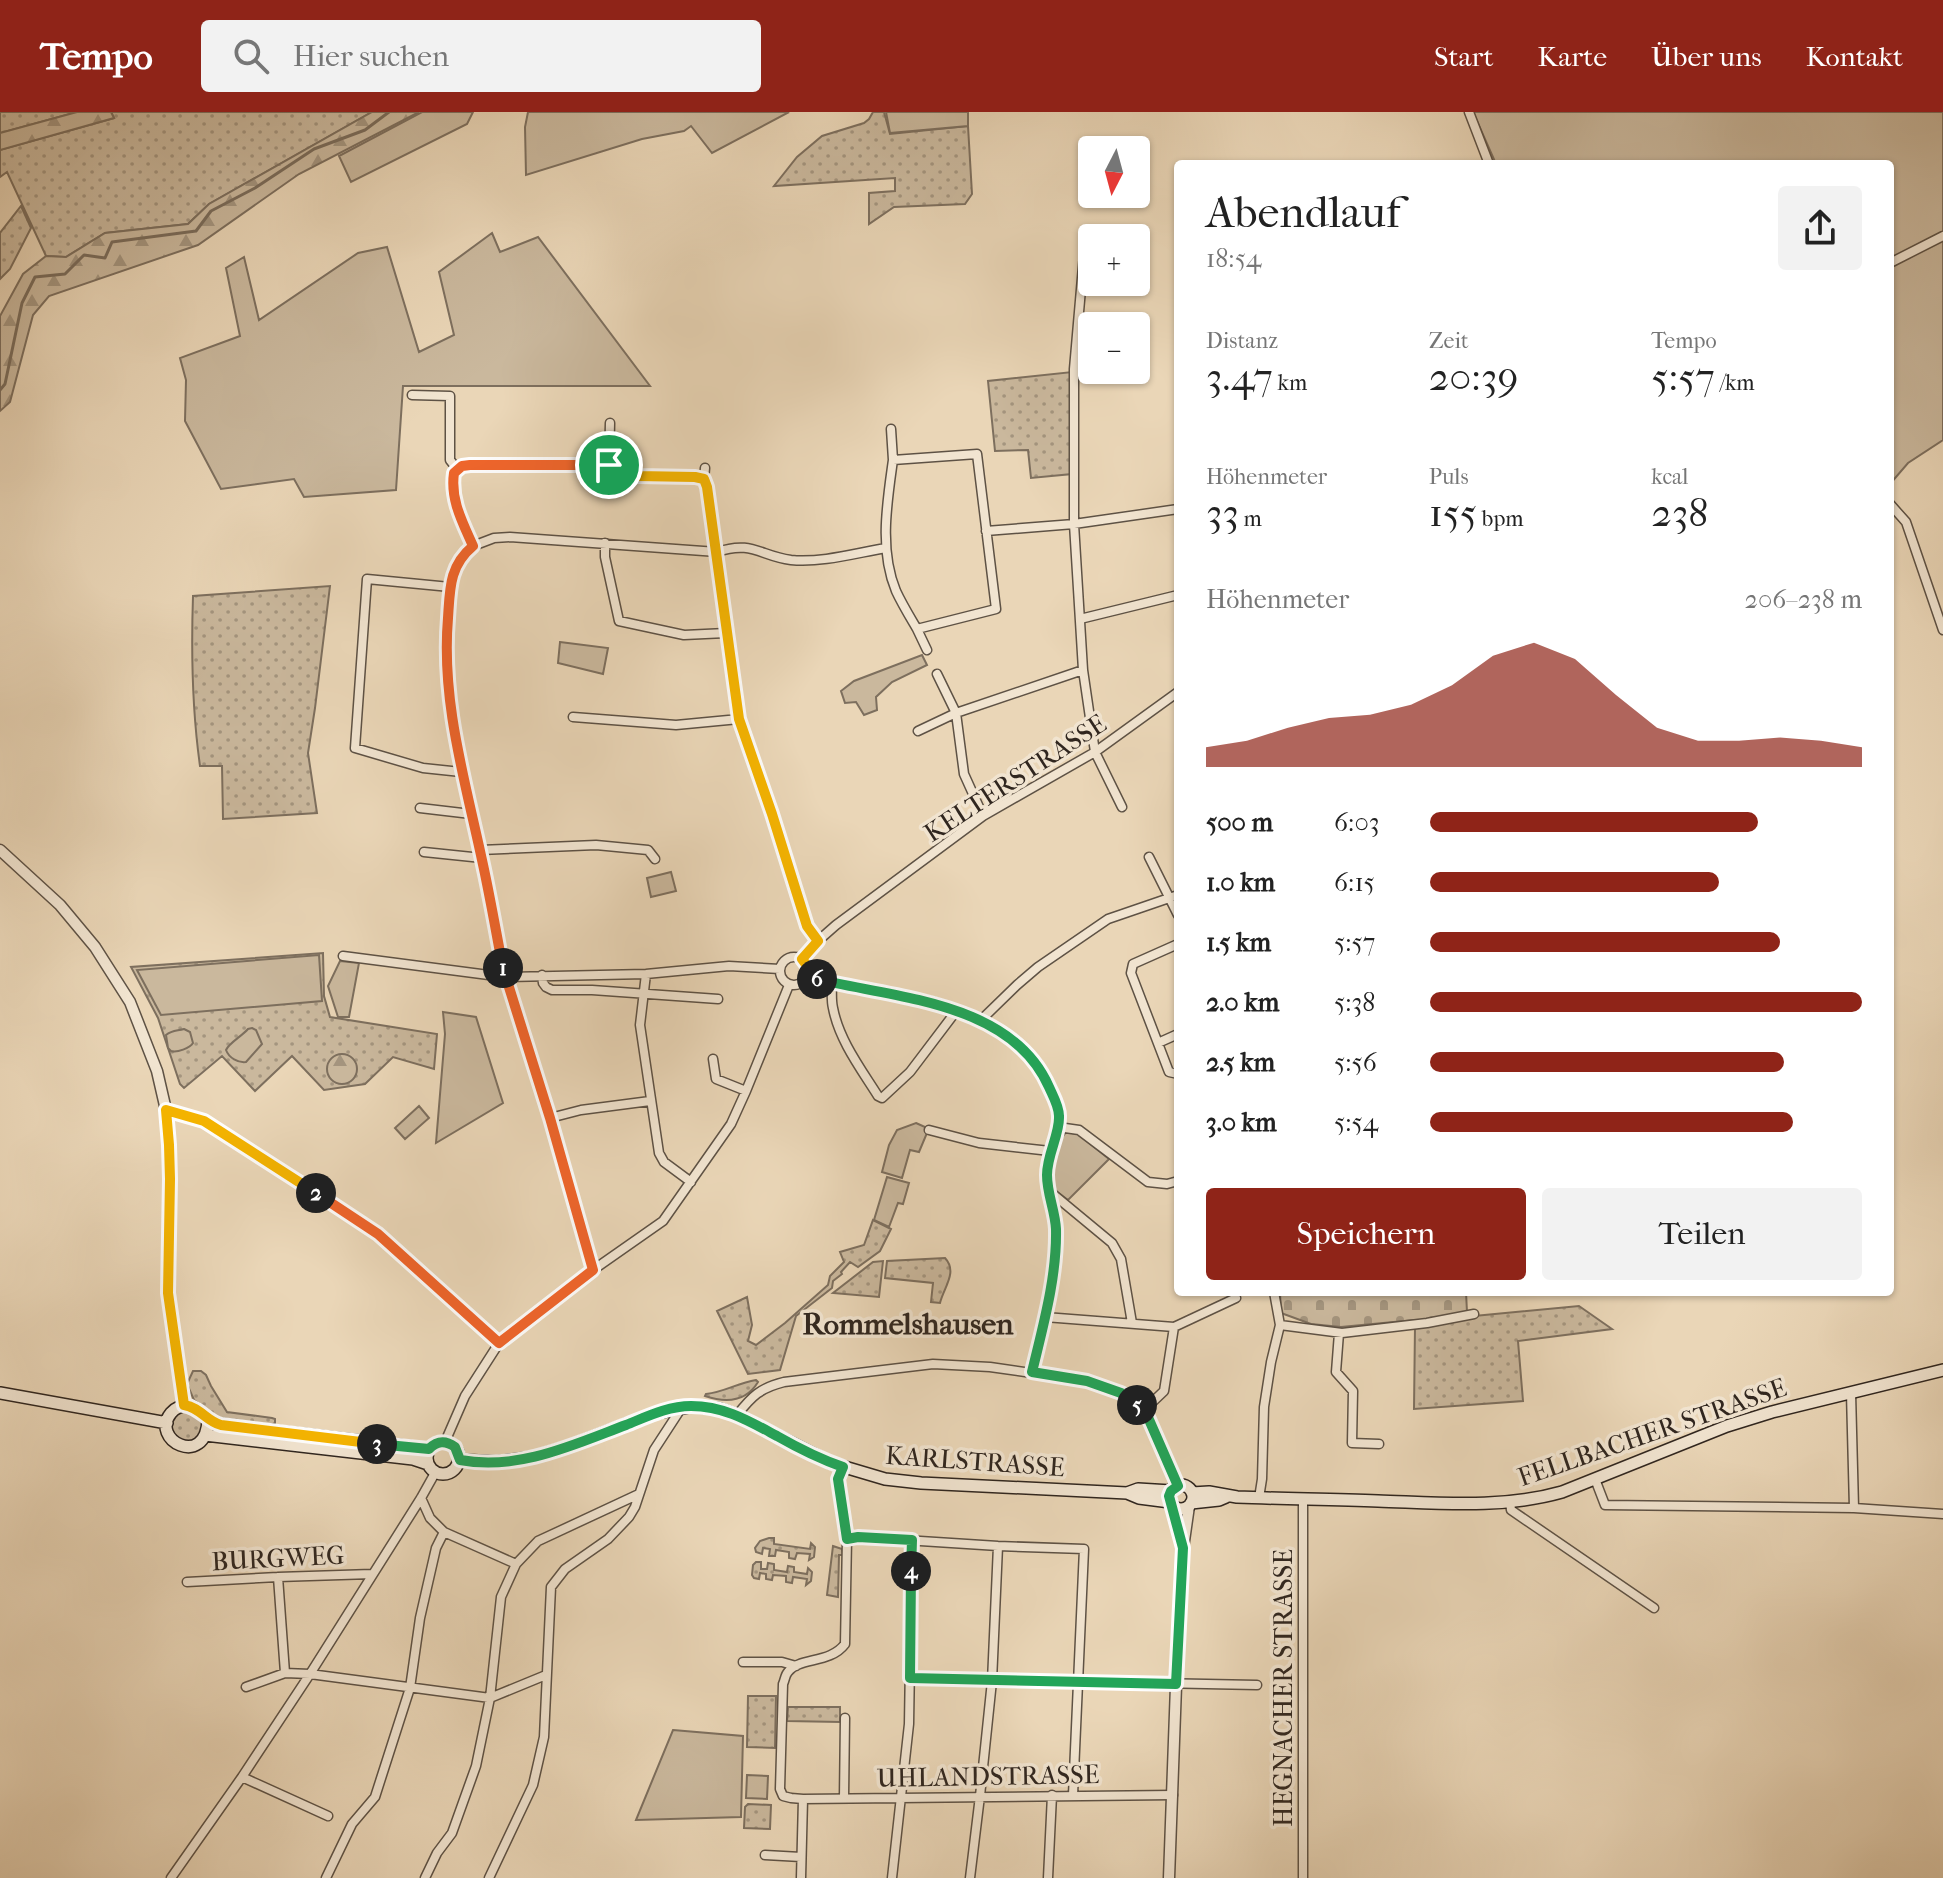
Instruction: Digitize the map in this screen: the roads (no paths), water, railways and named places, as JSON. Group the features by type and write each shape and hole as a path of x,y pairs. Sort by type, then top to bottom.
{"main road":[{"name":"FELLBACHER STRASSE","path":"1173,1496 1182,1509 1191,1500 1226,1497 1438,1503 1536,1499 1727,1426 1943,1370"},
{"path":"0,1393 167,1423"},
{"path":"208,1420 205,1435 195,1445 183,1447 169,1436 167,1423 172,1412 184,1405 196,1408 208,1420 221,1425 429,1449"},
{"name":"KARLSTRASSE","path":"431,1468 440,1475 450,1473 460,1460 497,1462 534,1457 656,1413 682,1407 720,1409 737,1415 798,1448 843,1467 885,1479 1127,1493 1138,1489 1173,1496"},
{"path":"205,1435 413,1459 431,1468"},
{"path":"431,1468 427,1455 436,1443 445,1442 455,1447 460,1460"},
{"path":"1173,1496 1184,1486 1191,1500"}],"street":[{"path":"1469,112 1487,160"},
{"path":"1894,261 1943,236"},
{"path":"1080,296 1074,369 1074,524 1083,670 1095,752 1122,807"},
{"path":"412,395 450,396 450,460 457,469"},
{"path":"609,465 610,423"},
{"path":"891,429 893,460 886,508 886,548 895,588 927,650"},
{"path":"893,460 977,454 996,609 917,629"},
{"path":"473,546 454,497 453,480 457,469 470,465 609,465 637,476 704,479"},
{"path":"705,468 704,479 739,719 807,926 818,941"},
{"path":"1894,508 1906,522 1943,630"},
{"path":"986,531 1074,524 1174,510"},
{"path":"593,1270 550,1118 504,977 481,854 461,772 445,645 450,587 458,563 473,546 494,538 510,537 717,552 743,547 800,560 886,548"},
{"path":"605,543 605,557 619,621 684,635 726,633"},
{"path":"450,587 367,579 355,748 423,768 461,772"},
{"path":"1080,619 1174,596"},
{"path":"918,731 956,713 1083,670"},
{"path":"937,674 956,713 964,774 983,816"},
{"name":"KELTERSTRASSE","path":"802,959 836,925 983,816 1095,752 1174,695"},
{"path":"573,717 676,725 739,719"},
{"path":"420,808 471,814"},
{"path":"424,852 481,854 596,845 648,850 655,859"},
{"path":"0,850 60,905 95,947 130,1002 157,1071 166,1110 169,1145 168,1293 184,1405"},
{"path":"980,1021 1038,967 1108,919 1174,897 1149,857"},
{"path":"1174,946 1133,964 1131,973 1169,1072 1174,1073"},
{"path":"343,956 504,977 646,974 729,966 780,969"},
{"path":"794,956 802,959 808,967 808,976 799,985 789,985 783,980 780,969 783,963 794,956"},
{"path":"646,974 640,1025 659,1153 664,1162 691,1182"},
{"path":"542,975 543,983 552,990 718,999"},
{"path":"808,976 957,1010 1025,1050 1044,1075 1059,1116 1047,1171 1056,1230 1045,1317 1032,1372"},
{"path":"832,982 832,1006 845,1042 882,1098 910,1072 957,1010"},
{"path":"445,1442 465,1396 499,1343 593,1270 663,1221 731,1124 789,985"},
{"path":"1158,1043 1174,1036"},
{"path":"713,1059 716,1079 746,1091"},
{"path":"550,1118 581,1110 650,1101"},
{"path":"166,1110 204,1121 378,1234 499,1343"},
{"path":"1058,1127 1079,1130 1148,1182 1174,1182"},
{"path":"929,1130 979,1143 1050,1151"},
{"path":"1048,1190 1112,1243 1121,1259 1132,1323"},
{"path":"1259,1498 1264,1407 1280,1325 1275,1296"},
{"path":"1045,1317 1174,1327 1236,1298"},
{"path":"1280,1325 1339,1333 1474,1314"},
{"path":"1144,1410 1164,1391 1174,1327"},
{"path":"1339,1333 1336,1372 1353,1391 1352,1443 1379,1444"},
{"path":"737,1415 751,1397 765,1388 784,1382 933,1364 1032,1372 1087,1381 1121,1393 1144,1410 1173,1496 1183,1548"},
{"path":"1851,1393 1854,1508"},
{"path":"489,1878 533,1785 544,1737 551,1587 565,1569 608,1539 629,1517 654,1450 682,1407"},
{"path":"801,1878 803,1799 783,1796 780,1789 783,1684 788,1671 833,1655 845,1644 847,1539 838,1479 843,1467"},
{"path":"171,1878 310,1674 421,1498 431,1468"},
{"path":"1595,1479 1605,1505 1854,1508 1943,1514"},
{"path":"425,1878 437,1853 452,1833 476,1766 490,1698 501,1597 516,1564 538,1541 639,1494"},
{"path":"421,1498 430,1518 444,1532 516,1564"},
{"name":"HEGNACHER STRASSE","path":"1303,1498 1303,1878"},
{"path":"1169,1878 1183,1548 1191,1500"},
{"path":"1510,1502 1511,1510 1654,1608"},
{"path":"326,1878 352,1824 375,1797 410,1688 420,1618 436,1548 444,1532"},
{"path":"847,1539 858,1537 1084,1549 1073,1795"},
{"path":"892,1878 909,1724 912,1540"},
{"path":"970,1878 992,1681 998,1546"},
{"name":"BURGWEG","path":"187,1582 372,1574"},
{"path":"278,1577 285,1673"},
{"path":"743,1662 782,1662 796,1666"},
{"path":"246,1687 285,1673 310,1674 490,1698 546,1675"},
{"path":"910,1678 1257,1685"},
{"path":"844,1798 845,1718"},
{"path":"242,1777 328,1816"},
{"path":"1048,1878 1052,1795"},
{"name":"UHLANDSTRASSE","path":"803,1799 1173,1795"},
{"path":"765,1855 801,1857"}],"waterway":[{"path":"0,390 5,384 22,303 35,277 65,274 84,255 105,258 112,242 196,231 211,211 255,188 314,149 365,130 389,112"}],"district":[{"name":"Rommelshausen","path":"908,1324"}]}
